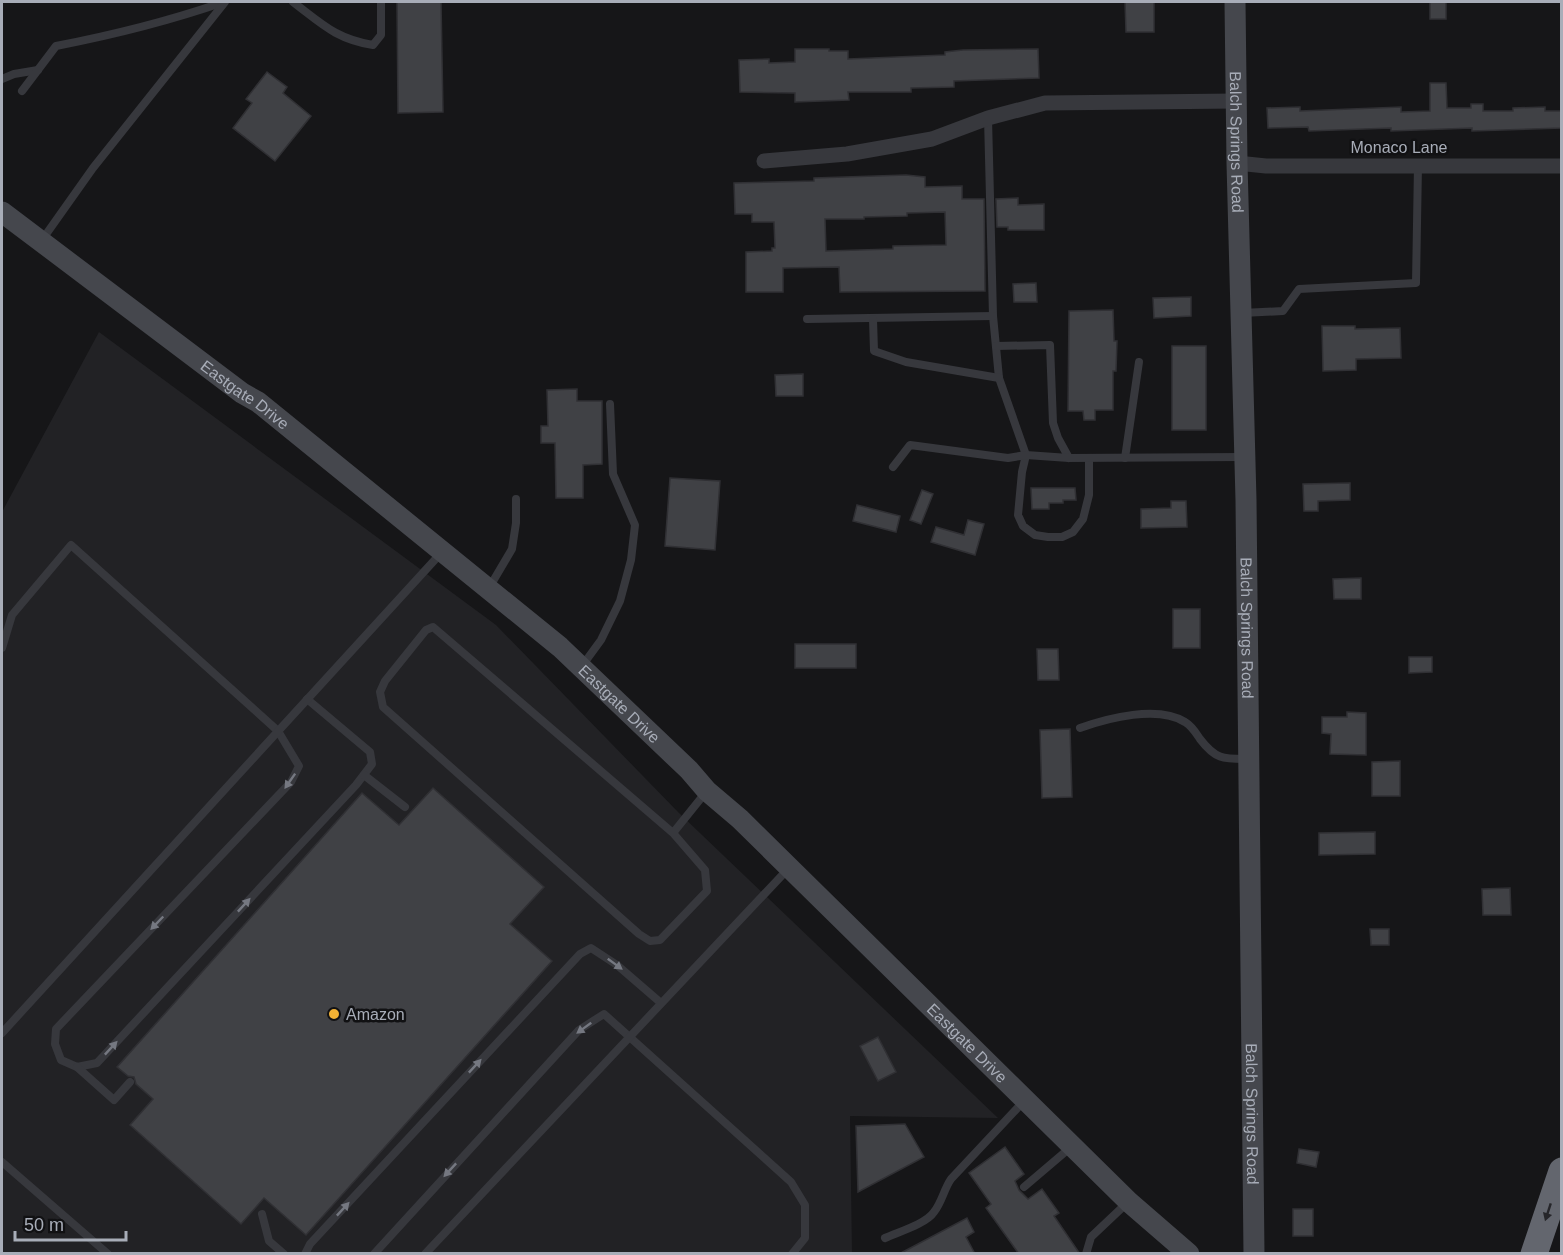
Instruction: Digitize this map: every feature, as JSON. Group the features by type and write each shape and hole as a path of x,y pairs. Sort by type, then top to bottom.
{"highway":[{"path":"1534,1254 1562,1171"}],"street":[{"name":"Balch Springs Road","path":"1235,2 1244,457 1254,1254"},
{"path":"764,161 847,154 921,141 988,118 1045,103 1236,101"},
{"name":"Monaco Lane","path":"1237,163 1266,166 1562,166"},
{"name":"Eastgate Drive","path":"2,212 242,393 258,402 560,648 740,819 1128,1202 1190,1254"}],"lane":[{"path":"22,91 56,46 136,29 225,2 93,168 41,241"},
{"path":"293,2 333,33 352,41 373,45 381,34 381,2"},
{"path":"2,79 14,74 38,70"},
{"path":"988,118 993,316 999,378 1026,455 1018,515 1023,526 1035,535 1048,537 1062,537 1073,532 1083,519 1089,495 1089,458"},
{"path":"1240,313 1283,311 1299,289 1416,283 1418,165"},
{"path":"807,319 993,316"},
{"path":"873,319 874,351 906,362 999,378"},
{"path":"996,346 1050,345 1053,423 1069,459"},
{"path":"1125,458 1139,362"},
{"path":"581,668 601,640 620,601 631,560 635,525 613,474 610,404"},
{"path":"893,467 910,445 1008,458 1026,455 1069,459 1244,457"},
{"path":"489,589 512,549 516,523 516,500"},
{"path":"2,648 12,615 70,546 278,731 299,766 291,782 56,1029 55,1044 61,1060 77,1068 114,1100 130,1082"},
{"path":"2,1033 442,552"},
{"path":"433,627 673,833 705,870 707,891 660,940 650,941 639,934 384,707 380,692 385,681 426,630 433,627"},
{"path":"77,1068 97,1063 372,764 370,752 308,699"},
{"path":"1080,728 1103,719 1125,715 1169,716 1184,721 1214,755 1224,759 1248,759"},
{"path":"364,775 405,807"},
{"path":"673,833 707,790"},
{"path":"425,1254 789,868"},
{"path":"304,1254 310,1244 580,954 591,948 617,964 661,1003"},
{"path":"374,1254 579,1030 604,1014 790,1182 805,1205 806,1238 792,1254"},
{"path":"885,1238 927,1220 933,1214 951,1179 1024,1100"},
{"path":"1024,1187 1072,1146"},
{"path":"2,1162 108,1254"},
{"path":"1086,1254 1091,1237 1128,1202"},
{"path":"262,1214 269,1240 284,1254"}],"shaded area":[{"name":"Amazon","path":"99,332 496,625 679,813 998,1118 850,1116 852,1253 2,1254 2,512"}],"building":[{"path":"397,2 441,2 443,112 398,113"},
{"path":"1125,2 1154,2 1154,32 1126,32"},
{"path":"1430,2 1446,2 1446,19 1430,19"},
{"path":"795,49 848,51 848,59 945,55 945,52 963,50 1038,49 1039,78 954,81 954,87 911,88 911,92 848,92 849,100 795,102 795,93 740,92 739,60 769,59 769,63 795,62"},
{"path":"267,72 287,87 283,93 311,116 275,161 233,128 252,103 246,99"},
{"path":"1430,83 1446,83 1447,108 1471,108 1471,104 1483,104 1483,111 1513,111 1513,108 1545,107 1545,111 1562,111 1562,128 1391,131 1391,128 1309,131 1308,127 1268,128 1267,108 1300,107 1300,111 1401,107 1401,112 1430,111"},
{"path":"906,175 925,177 925,187 962,186 962,199 984,199 985,291 840,292 839,267 783,268 783,292 746,292 746,252 772,251 772,248 775,248 774,222 752,222 752,214 735,214 734,183 814,181 814,178","holes":["945,212 946,245 826,251 825,219 864,219 864,217 907,216 907,213"]},
{"path":"1018,198 1018,205 1044,204 1044,230 1008,230 1008,227 997,227 996,199"},
{"path":"1036,283 1037,302 1014,302 1013,284"},
{"path":"1191,297 1191,316 1154,318 1153,298"},
{"path":"1113,310 1114,341 1117,341 1116,371 1113,371 1113,410 1095,410 1095,420 1084,420 1083,411 1068,411 1069,311"},
{"path":"1322,326 1355,326 1355,329 1400,328 1401,358 1356,359 1356,370 1323,371"},
{"path":"1172,346 1206,346 1206,430 1172,430"},
{"path":"803,374 803,396 776,396 775,375"},
{"path":"577,389 577,401 602,401 602,464 583,465 583,498 556,498 555,443 541,443 541,426 548,426 547,390"},
{"path":"670,478 720,481 715,550 665,546"},
{"path":"1350,483 1350,500 1318,501 1318,511 1304,511 1303,484"},
{"path":"1031,488 1075,488 1076,500 1049,503 1049,509 1032,509"},
{"path":"922,490 933,494 921,524 910,520"},
{"path":"1171,501 1186,501 1187,527 1141,528 1141,509 1171,508"},
{"path":"857,505 900,516 896,532 853,521"},
{"path":"968,520 984,524 975,555 931,542 936,527 964,535"},
{"path":"1361,578 1361,599 1334,599 1333,579"},
{"path":"1173,609 1200,609 1200,648 1173,648"},
{"path":"795,644 856,644 856,668 795,668"},
{"path":"1037,649 1058,649 1059,680 1038,680"},
{"path":"1409,657 1432,657 1432,672 1409,673"},
{"path":"1347,712 1366,713 1366,755 1330,754 1331,734 1322,733 1322,717 1347,717"},
{"path":"1070,729 1072,797 1042,798 1040,730"},
{"path":"1400,761 1400,796 1372,796 1372,762"},
{"name":"Amazon","path":"433,788 544,887 510,924 552,961 306,1235 264,1198 241,1224 130,1125 153,1099 136,1084 134,1077 128,1076 117,1067 362,793 399,825"},
{"path":"1375,832 1375,854 1319,855 1319,833"},
{"path":"1510,888 1511,915 1483,915 1482,889"},
{"path":"1370,929 1389,929 1389,945 1371,945"},
{"path":"878,1037 896,1072 878,1081 860,1046"},
{"path":"905,1124 924,1157 858,1192 856,1126"},
{"path":"1005,1147 1024,1174 1015,1181 1019,1190 1028,1199 1042,1189 1059,1213 1054,1216 1080,1254 1019,1254 986,1208 991,1204 969,1173"},
{"path":"1299,1149 1319,1152 1316,1167 1297,1163"},
{"path":"1293,1209 1313,1209 1313,1236 1293,1236"},
{"path":"967,1218 974,1232 966,1237 975,1254 899,1254"}],"place":[{"name":"Amazon","path":"334,1014"}]}
